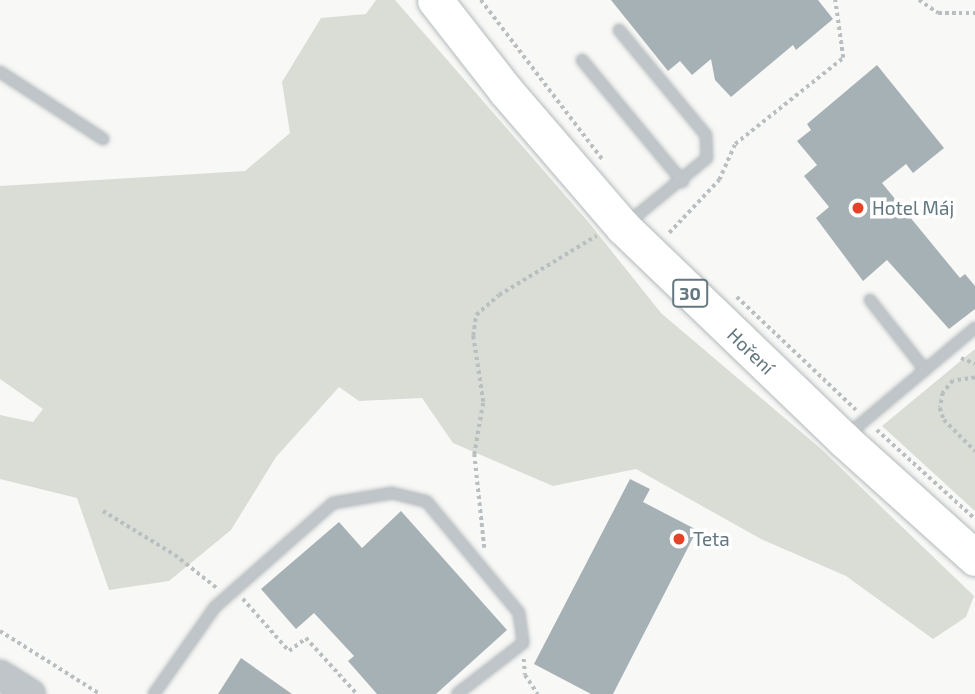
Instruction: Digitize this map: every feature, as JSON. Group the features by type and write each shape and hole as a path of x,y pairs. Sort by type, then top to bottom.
{"main road":[{"name":"Hoření","path":"435,0 627,220 855,429 975,558"}],"street":[{"path":"0,675 31,694"}],"lane":[{"path":"619,30 706,135 707,158 683,181 627,220"},
{"path":"582,60 683,181"},
{"path":"0,72 103,139"},
{"path":"870,300 925,369"},
{"path":"855,429 975,328"},
{"path":"169,694 156,691 231,594 333,503 392,494 427,502 519,613 523,643 457,694"}],"path":[{"path":"481,0 610,170"},
{"path":"669,233 719,180 735,144 843,58 835,0"},
{"path":"919,0 937,13 975,13"},
{"path":"485,572 474,455 483,402 473,336 476,315 499,295 569,257 627,220 669,233 675,238"},
{"path":"729,290 855,429 975,519"},
{"path":"975,378 953,382 943,393 940,408 944,420 975,451"},
{"path":"103,511 175,555 231,594 289,651 306,638 357,694"},
{"path":"0,631 100,694"},
{"path":"525,675 538,694"}],"shaded area":[{"path":"376,0 395,0 590,224 661,313 820,448 974,596 966,617 933,639 846,576 761,539 636,469 553,486 453,443 422,398 359,401 339,387 276,457 231,530 169,581 109,590 77,498 0,479 0,415 33,422 43,409 0,379 0,186 245,171 290,133 282,82 321,18 366,14"},
{"path":"975,349 975,511 882,426"}],"building":[{"path":"611,0 818,0 833,19 796,50 793,45 731,97 715,80 711,59 692,75 680,61 668,71"},
{"path":"877,65 944,148 913,173 906,164 882,183 960,278 965,274 975,286 975,309 949,329 887,260 863,281 816,218 829,207 804,176 817,165 797,141 811,130 807,124"},
{"path":"630,479 650,489 643,502 697,530 613,694 591,694 534,664"},
{"path":"401,511 507,630 436,694 377,694 348,661 354,656 314,613 296,629 261,589 339,522 362,548"},
{"path":"241,658 292,694 218,694"}],"place":[{"name":"Hotel Máj","path":"858,208"},
{"name":"Teta","path":"679,539"}]}
